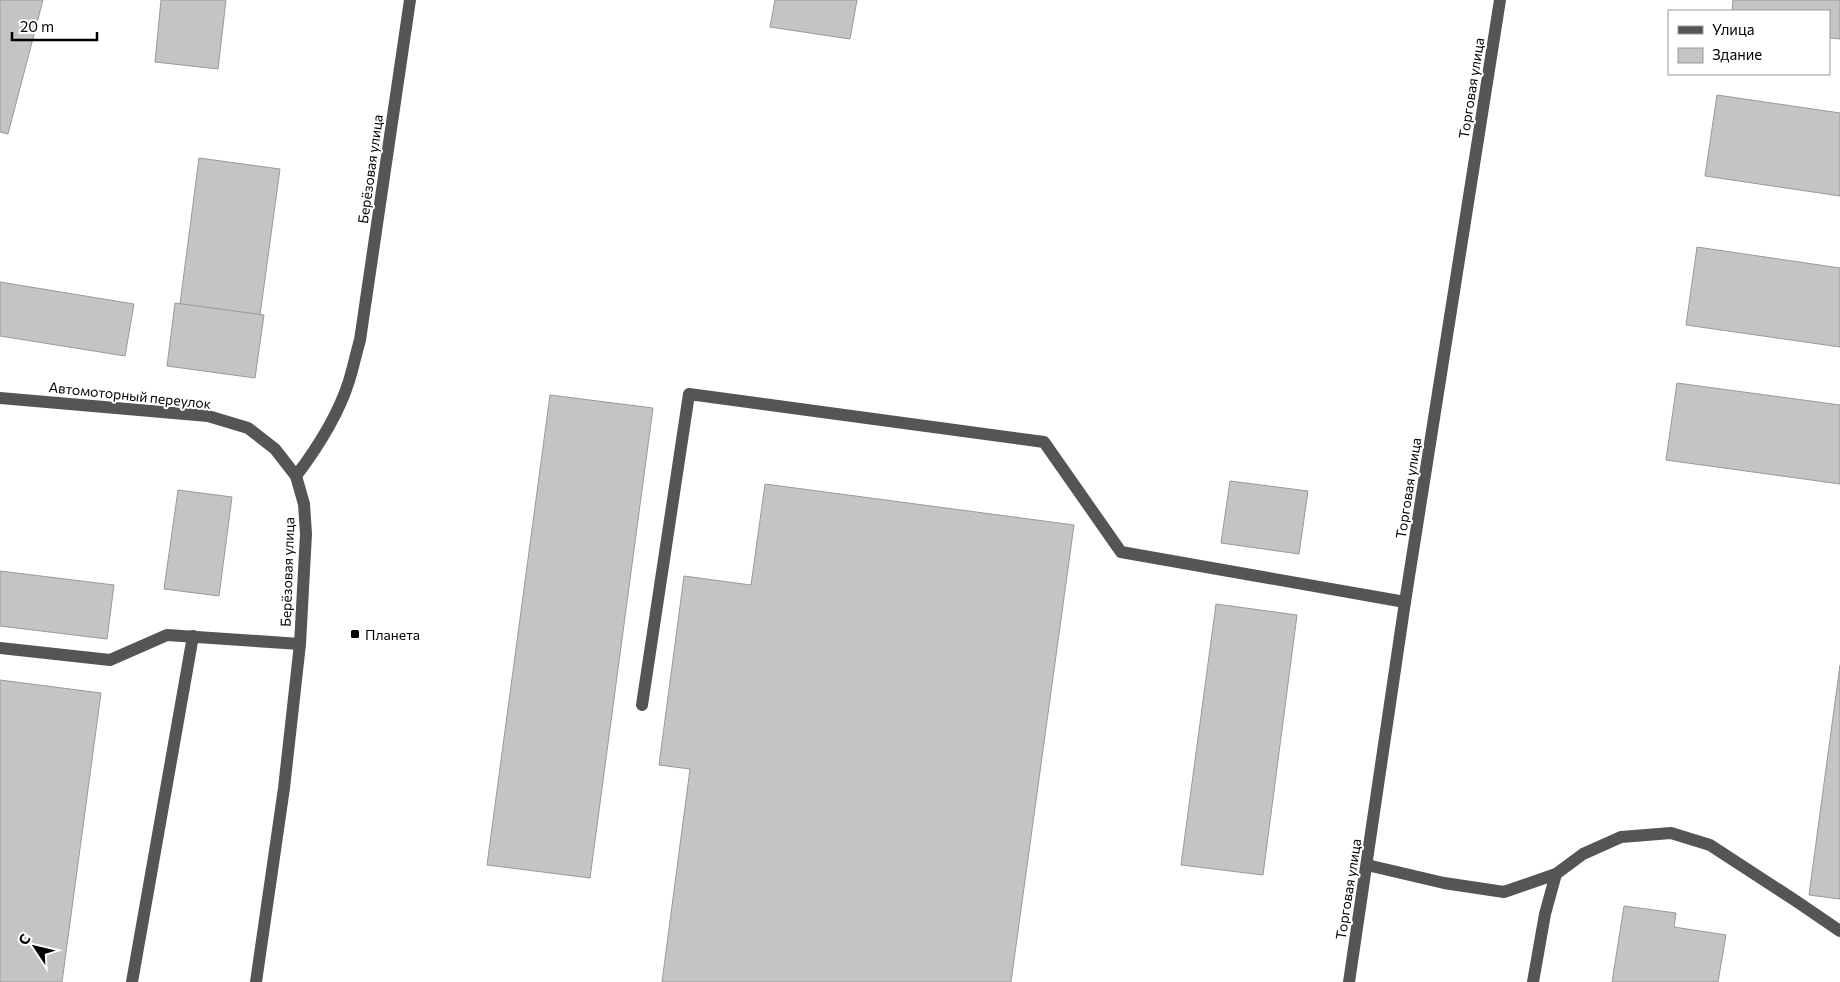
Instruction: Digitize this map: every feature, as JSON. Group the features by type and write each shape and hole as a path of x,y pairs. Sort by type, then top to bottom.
{"street":[{"name":"Берёзовая улица","path":"256,982 284,788 300,644 306,534 304,504 296,476 316,450 332,420 348,383 360,340 410,0"},
{"name":"Торговая улица","path":"1349,982 1405,602 1500,0"},
{"path":"642,705 689,394 1044,442 1121,552 1405,602"},
{"name":"Автомоторный переулок","path":"0,398 208,416 248,428 275,449 296,476"},
{"path":"0,648 110,660 167,635 300,644"},
{"path":"132,982 193,636"},
{"path":"1367,865 1444,883 1504,892 1556,874 1583,854 1621,837 1671,833 1710,845 1796,900 1840,931"},
{"path":"1532,982 1545,914 1556,874"}],"building":[{"path":"0,0 43,0 8,134 0,132"},
{"path":"161,0 226,0 218,69 155,62"},
{"path":"775,0 857,0 850,39 770,27"},
{"path":"1733,0 1840,0 1840,39 1830,38 1830,10 1732,10"},
{"path":"1717,95 1840,113 1840,196 1705,176"},
{"path":"199,158 280,169 260,315 180,304"},
{"path":"1697,247 1840,268 1840,347 1686,325"},
{"path":"0,282 134,304 125,356 0,336"},
{"path":"175,303 264,315 255,378 167,366"},
{"path":"1677,383 1840,405 1840,484 1666,460"},
{"path":"550,395 653,408 590,878 487,865"},
{"path":"1230,481 1308,491 1299,554 1221,543"},
{"path":"765,484 1074,525 1011,982 662,982 690,769 659,765 684,576 751,585"},
{"path":"178,490 232,497 219,596 164,589"},
{"path":"0,571 114,585 107,639 0,626"},
{"path":"1216,604 1297,615 1263,875 1181,865"},
{"path":"1840,665 1840,899 1809,895"},
{"path":"0,680 101,693 62,982 0,982"},
{"path":"1624,906 1676,913 1674,927 1726,935 1718,982 1612,982"}],"place":[{"name":"Планета","path":"355,634"}]}
